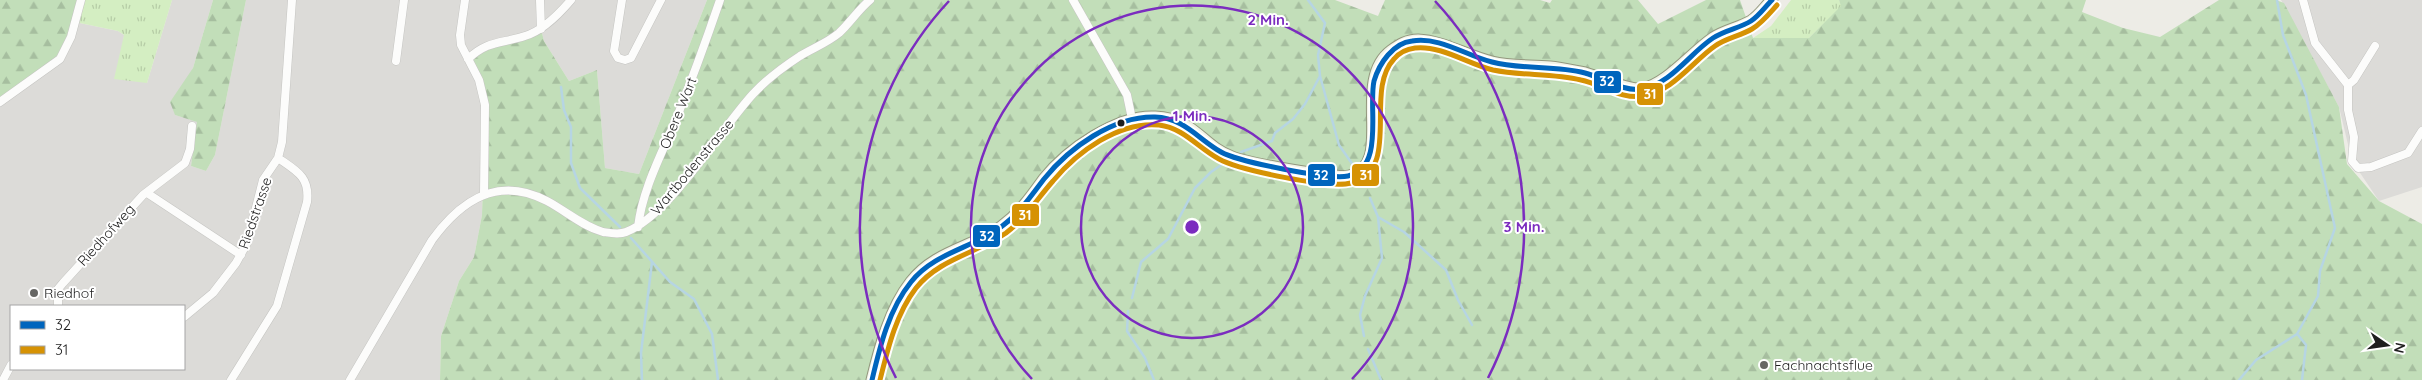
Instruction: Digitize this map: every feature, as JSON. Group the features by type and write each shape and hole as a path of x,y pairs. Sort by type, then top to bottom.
{"street":[{"path":"0,102 15,89 60,59 71,37 81,0"},
{"name":"Riedstrasse","path":"185,316 213,293 241,255 253,224 263,180 278,158 282,142 292,0"},
{"path":"396,61 404,0"},
{"path":"466,0 460,35 462,45 479,80 485,105 484,193"},
{"path":"540,0 541,28"},
{"path":"468,59 488,44 524,36 541,28 571,0"},
{"path":"622,0 614,51 618,58 625,60 631,58 661,0"},
{"name":"Obere Wart","path":"638,226 639,214 648,187 686,93 720,0"},
{"name":"Wartbodenstrasse","path":"350,380 432,240 454,215 484,193 505,189 520,190 546,200 593,229 608,233 623,233 638,226 660,207 754,94 780,69 839,34 870,0"},
{"path":"1073,0 1127,96 1132,119"},
{"path":"872,380 882,342 899,304 910,283 925,266 943,254 984,238 1000,227 1029,202 1046,177 1079,146 1112,127 1132,119 1152,116 1184,123 1216,149 1232,158 1332,176 1350,176 1365,168 1370,157 1374,141 1370,106 1376,73 1386,54 1402,43 1417,40 1437,44 1493,62 1551,66 1588,74 1639,90 1662,82 1694,52 1716,36 1751,20 1772,0"},
{"path":"2302,0 2315,43 2348,85 2348,110 2354,137 2352,161 2358,168 2371,167 2408,153 2422,131"},
{"path":"2348,85 2354,80 2375,46"},
{"name":"Riedhofweg","path":"58,305 58,290 147,193 188,158 192,126"},
{"path":"231,380 277,306 308,202 309,189 306,181 278,158"},
{"name":"Riedhofweg","path":"147,193 241,255"},
{"path":"3,380 10,367"}],"shaded area":[{"path":"172,0 213,0 193,68 175,115 198,122 191,166 206,171 215,155 246,0 707,0 639,174 605,168 597,70 569,81 544,41 541,29 482,88 482,215 474,257 459,281 441,336 440,380 0,380 0,102 75,22 118,31 124,35 123,44 147,83"},
{"path":"2281,0 2422,0 2422,187 2379,201 2352,161 2339,107"}],"green space":[{"path":"0,0 81,0 60,59 0,102"},
{"path":"81,0 172,0 147,83 114,79 124,35 118,31 75,22"},
{"path":"213,0 246,0 215,155 206,171 191,166 197,122 175,115 170,102 193,68"},
{"path":"707,0 1335,0 1378,16 1385,0 1540,0 1550,3 1552,0 1638,0 1658,24 1706,0 1740,0 1753,38 1809,38 1841,6 1839,0 2086,0 2082,12 2123,28 2160,37 2219,0 2276,0 2284,3 2339,107 2347,164 2379,201 2422,224 2422,380 440,380 441,336 459,281 474,257 482,215 485,105 468,59 475,53 541,29 544,41 569,81 597,70 605,168 639,174"},
{"path":"1791,0 1839,0 1842,6 1809,38 1753,38 1771,26"}],"waterway":[{"path":"1241,152 1272,141 1275,133 1293,119 1305,104 1320,76 1318,55 1325,23 1308,0"},
{"path":"2239,380 2256,360 2297,334 2318,296 2320,271 2335,228 2306,95 2283,35 2277,0"},
{"path":"1320,76 1339,145 1353,165"},
{"path":"561,87 564,110 571,127 571,163 580,188 620,227"},
{"path":"1132,298 1141,262 1168,239 1195,188 1211,172 1224,163"},
{"path":"1364,336 1360,315 1365,296 1382,258 1378,217 1370,198"},
{"path":"1378,217 1404,232 1446,270 1458,300 1472,325"},
{"path":"631,238 670,282 694,299 712,334 718,380"},
{"path":"642,380 641,353 652,262"},
{"path":"1128,311 1127,331 1145,358 1154,380"},
{"path":"2298,335 2306,345 2302,380"},
{"path":"1368,349 1381,380"}],"transit line":[{"name":"32","path":"872,380 882,341 891,316 903,293 920,272 942,257 1001,227 1019,211 1054,167 1079,145 1108,128 1139,118 1165,118 1183,125 1221,152 1246,161 1304,173 1338,177 1348,176 1359,171 1367,162 1371,150 1374,81 1378,70 1390,52 1405,43 1422,40 1432,41 1492,62 1574,71 1592,75 1620,87 1642,89 1652,86 1671,75 1713,38 1751,21 1772,0"},
{"name":"31","path":"880,380 898,320 909,298 925,278 947,263 1006,233 1025,215 1074,159 1114,133 1144,125 1159,125 1183,134 1211,155 1245,168 1305,181 1351,183 1367,175 1375,162 1379,146 1382,90 1385,73 1394,59 1406,50 1415,48 1435,49 1493,70 1570,78 1635,97 1663,89 1719,43 1756,27 1777,5"}],"place":[{"name":"Riedhof","path":"34,293"},
{"name":"Fachnachtsflue","path":"1764,365"}]}
